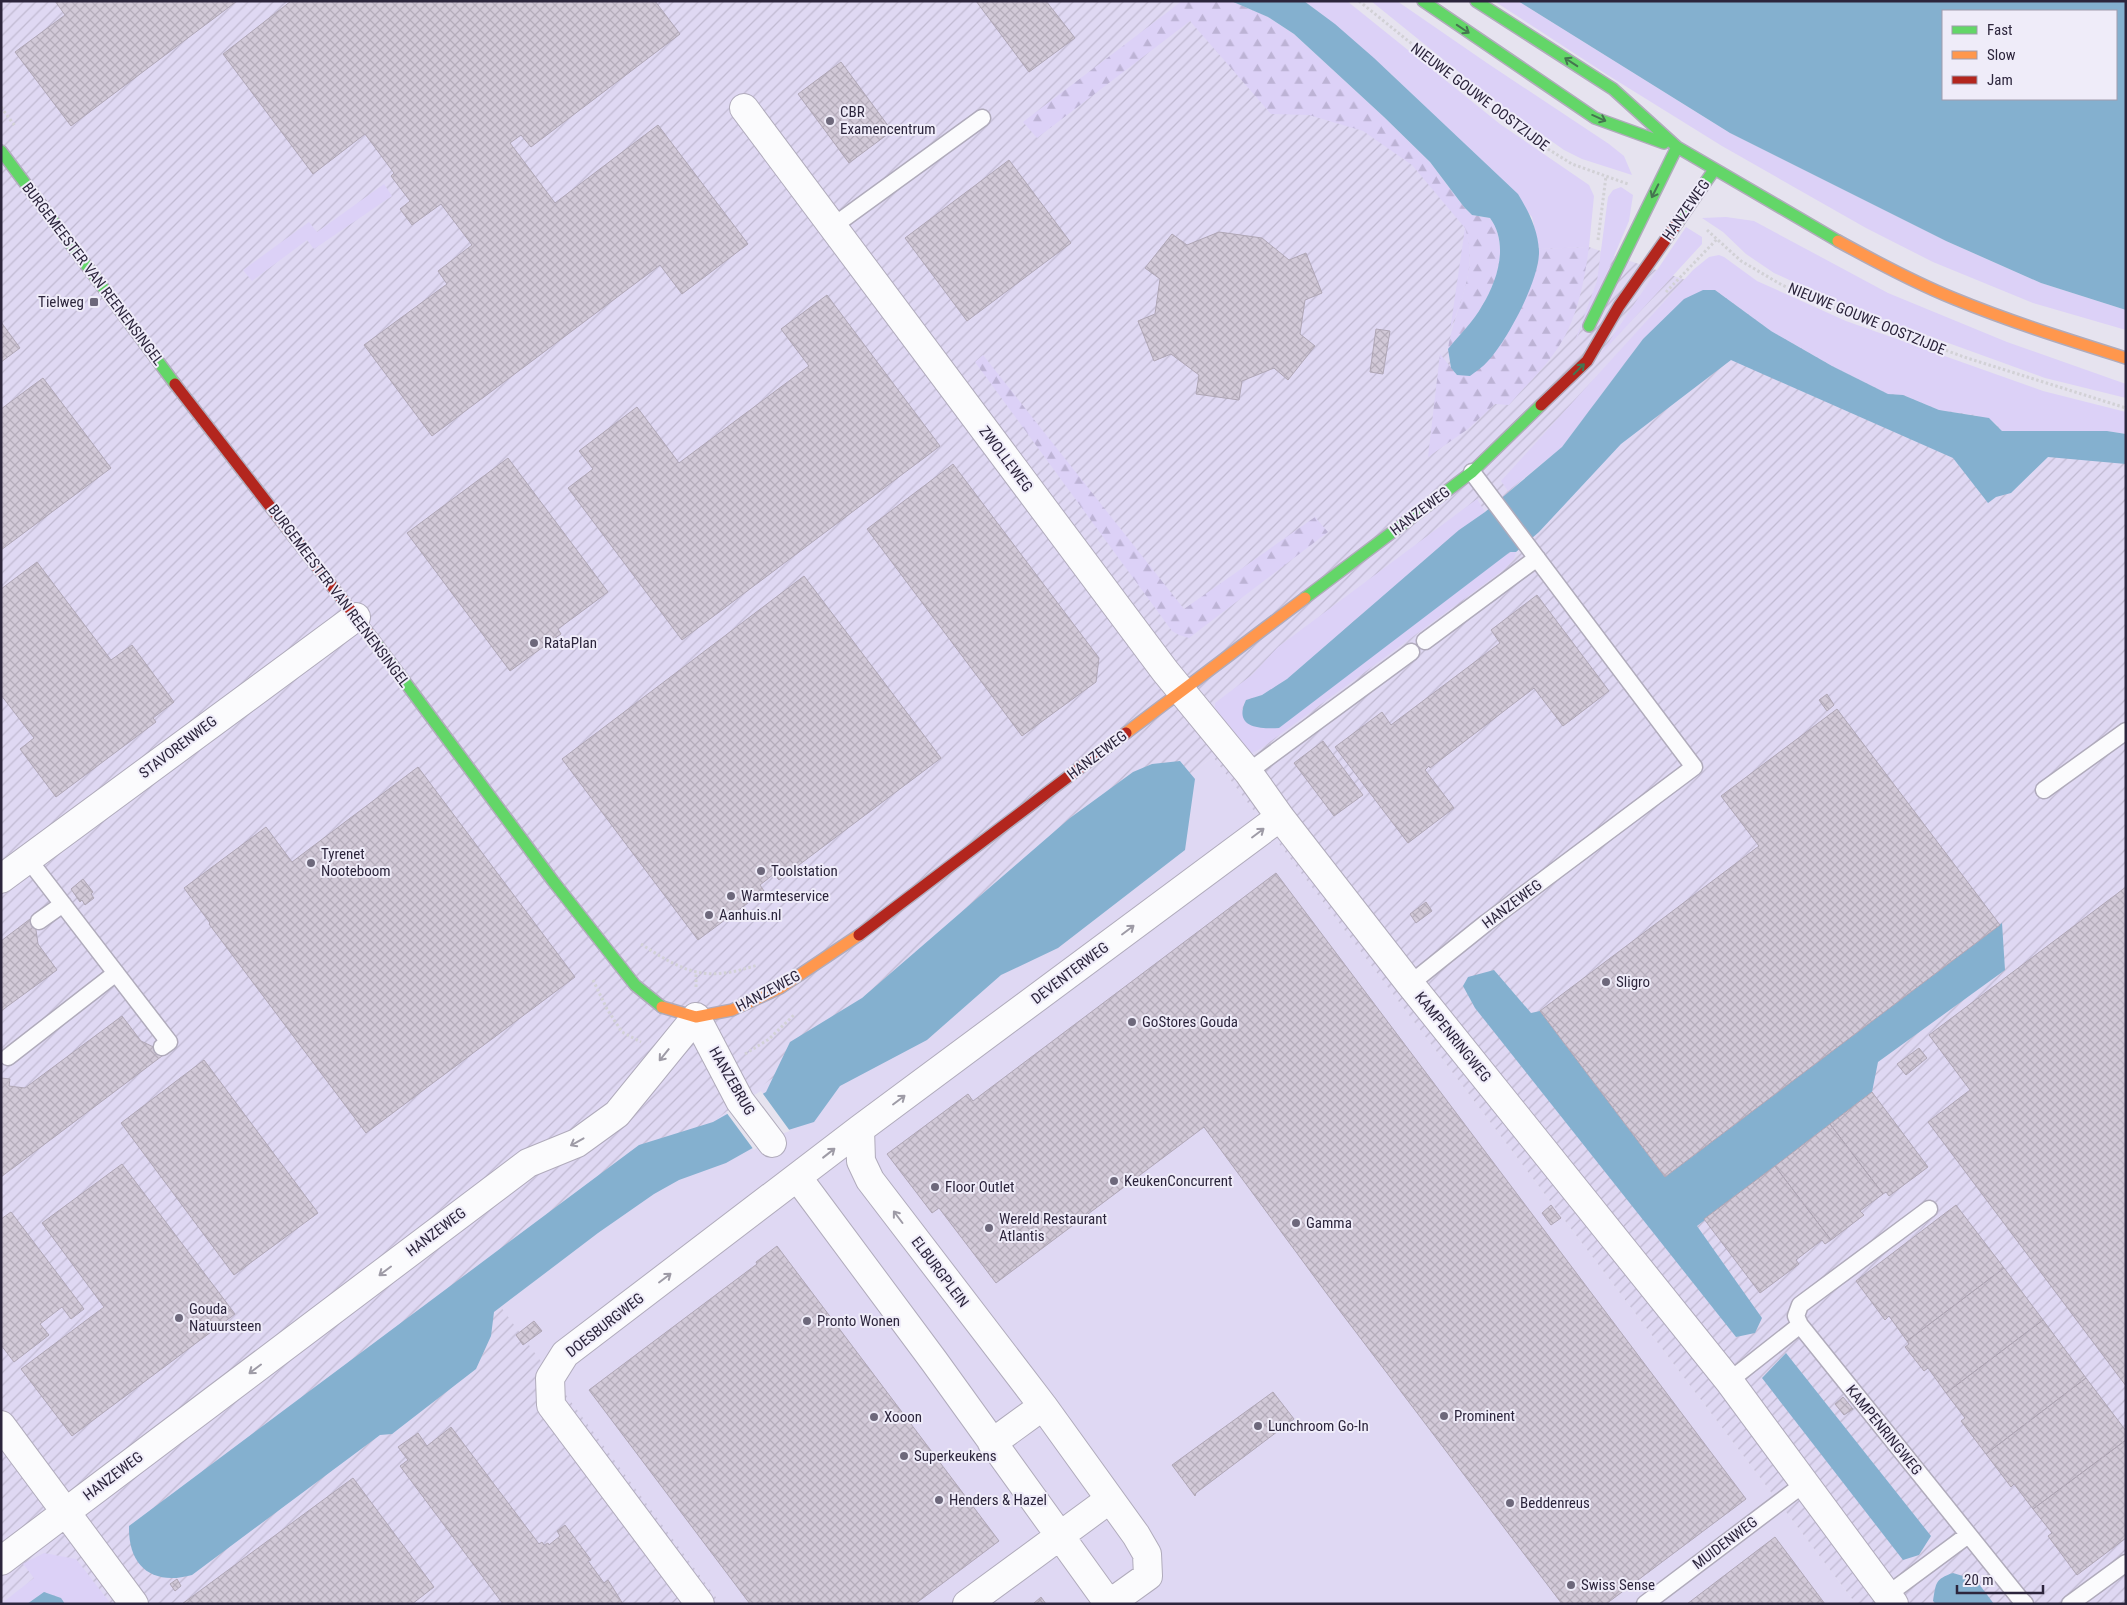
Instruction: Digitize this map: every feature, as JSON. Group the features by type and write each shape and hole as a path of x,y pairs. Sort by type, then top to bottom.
{"street":[{"path":"1423,1 1595,118 1677,148 1823,234 1918,282 1993,315 2126,358"},
{"path":"1476,1 1612,89 1677,148"},
{"name":"ZWOLLEWEG","path":"744,108 1182,690"},
{"name":"HANZEWEG","path":"1584,337 1677,148"},
{"name":"BURGEMEESTER VAN REENENSINGEL","path":"1,151 174,382 356,617 553,881 635,985 664,1008 696,1017"},
{"name":"HANZEWEG","path":"1,1561 528,1163 577,1143 617,1114 696,1017 732,1010 780,988 848,943 1472,472 1587,361 1619,306 1714,170"},
{"name":"HANZEWEG","path":"1532,416 1569,361"},
{"name":"STAVORENWEG","path":"1,879 356,617"},
{"name":"KAMPENRINGWEG","path":"1182,690 1248,772 1280,817 1410,984 1729,1381 1890,1599"},
{"name":"DEVENTERWEG","path":"860,1129 1280,817"},
{"name":"HANZEBRUG","path":"696,1017 740,1101 772,1143"},
{"name":"DOESBURGWEG","path":"700,1604 551,1405 550,1378 565,1354 860,1129"},
{"name":"ELBURGPLEIN","path":"798,1178 992,1442 1108,1604 1148,1576 1147,1554 1110,1499 1043,1406 870,1180 861,1162 860,1129"},
{"path":"992,1442 1043,1406"},
{"path":"1,1425 67,1511 134,1604"},
{"path":"967,1604 1110,1499"}],"lane":[{"path":"832,227 982,118"},
{"name":"HANZEWEG","path":"1410,984 1486,923 1694,767 1472,472"},
{"path":"1425,641 1534,553"},
{"path":"1248,772 1411,652"},
{"path":"2044,790 2126,731"},
{"path":"28,859 169,1042 162,1047"},
{"path":"39,921 63,904"},
{"path":"8,1058 116,973"},
{"path":"1729,1381 1800,1325 1796,1316 1800,1305 1929,1209"},
{"name":"KAMPENRINGWEG","path":"1800,1325 1968,1535 2026,1604"},
{"name":"MUIDENWEG","path":"1644,1604 1805,1483"},
{"name":"KAMPENRINGWEG","path":"1890,1599 1968,1535"},
{"path":"2070,1604 2126,1563"}],"path":[{"name":"NIEUWE GOUWE OOSTZIJDE","path":"1360,1 1494,111 1540,144 1572,164 1632,185 1651,198"},
{"path":"1597,241 1606,176"},
{"name":"NIEUWE GOUWE OOSTZIJDE","path":"1682,215 1718,238 1742,261 1790,289 1870,323 1967,358 2126,408"},
{"name":"HANZEWEG","path":"696,973 723,974 762,964"}],"shaded area":[{"path":"1,1 1231,1 1268,17 1502,248 1589,247 1715,290 2126,445 2126,1604 1856,1604 1213,757 486,1287 721,1604 1,1604"},
{"name":"GoStores Gouda","path":"1213,757 1856,1604 721,1604 485,1287"}],"green space":[{"path":"1182,1 1231,1 1268,17 1294,34 1430,162 1472,215 1490,218 1496,228 1499,239 1500,250 1497,274 1479,312 1448,349 1468,274 1470,259 1465,228 1412,165 1363,131 1309,115 1271,114 1190,21 1037,138 1023,122"},
{"path":"1304,1 1347,1 1500,124 1589,185 1594,196 1589,247 1539,249 1532,217 1394,77 1365,50"},
{"path":"1371,1 1397,1 1609,144 1624,156 1632,175 1582,159 1564,150 1496,102"},
{"path":"1494,1 1518,1 1730,133 1946,241 2041,283 2126,310 2126,330 2033,303 1933,262 1866,228 1722,146"},
{"path":"384,184 392,196 314,249 307,240 252,281 243,270 309,222 317,232"},
{"path":"1621,187 1633,195 1629,221 1590,312 1575,341 1597,281 1608,197 1613,190"},
{"path":"1726,217 1754,221 1888,293 2007,342 2126,384 2126,398 2045,378 1846,306 1774,273 1746,254 1723,232 1702,218"},
{"path":"1686,227 1702,237 1702,244 1600,355"},
{"path":"1465,228 1469,241 1469,267 1467,280 1450,331"},
{"path":"1589,247 1582,288 1574,315 1563,340 1550,359 1509,405 1495,404 1468,429 1428,457 1440,354 1457,375 1538,264 1539,249"},
{"path":"1719,255 1757,281 1846,321 2043,391 2126,412 2126,434 2107,431 2002,431 1995,423 1975,415 1939,410 1903,395 1888,394 1832,366 1771,331 1715,290 1643,339 1562,447 1508,491 1501,481 1693,270 1709,257"},
{"path":"983,355 1184,609 1315,517 1328,532 1189,638 1179,635 1172,631 975,362"},
{"path":"1477,499 1485,512 1459,530 1287,679 1262,695 1246,700 1241,711 1511,552 1516,552 1514,559 1502,571 1260,749 1245,754 1215,712 1215,703 1252,675 1278,647"},
{"path":"44,1553 76,1559 111,1604 65,1604 61,1598 44,1592 27,1604 1,1604 34,1578 23,1564"}],"water":[{"path":"1231,1 1304,1 1335,24 1374,58 1518,194 1535,228 1539,251 1538,263 1528,293 1513,325 1496,352 1470,376 1457,375 1451,368 1448,349 1479,312 1497,274 1500,250 1499,239 1496,228 1490,218 1472,215 1430,162 1294,34 1268,17"},
{"path":"1518,1 2126,1 2126,310 2041,283 1946,241 1730,133"},
{"path":"1703,290 1715,290 1771,331 1832,366 1888,394 1903,395 1939,410 1989,418 2002,431 2107,431 2126,434 2126,464 2048,457 2011,493 1996,497 1988,503 1953,458 1731,360 1621,444 1539,532 1516,552 1510,552 1279,728 1256,727 1245,721 1243,709 1246,700 1262,695 1287,679 1459,530 1485,512 1562,447 1643,339 1684,299"},
{"path":"1180,761 1195,779 1185,850 1058,948 1001,975 927,1040 840,1086 814,1122 769,1136 758,1145 726,1163 679,1180 654,1194 598,1233 494,1312 491,1336 476,1369 392,1434 380,1435 192,1575 166,1578 146,1570 138,1562 130,1540 129,1526 639,1145 713,1122 766,1092 790,1042 862,998 1070,818 1133,772 1152,764"},
{"path":"2002,923 2005,970 1878,1062 1872,1092 1697,1226 1762,1318 1755,1333 1736,1337 1475,1008 1463,986 1468,977 1494,970 1531,1013 1540,1011 1665,1177"},
{"path":"1786,1353 1931,1536 1919,1555 1903,1560 1762,1378"},
{"path":"1953,1573 1976,1580 1994,1604 1936,1604 1933,1601 1937,1582"},
{"path":"44,1592 61,1598 65,1604 27,1604"}],"pier":[{"path":"761,1091 790,1131 770,1138 754,1150 726,1112"}],"building":[{"path":"55,1 237,1 71,126 15,52 65,15"},
{"path":"291,1 655,1 680,34 531,147 521,135 510,143 555,203 658,125 748,244 682,294 660,265 432,436 364,345 447,284 438,271 472,245 441,204 412,225 400,209 410,201 391,176 394,173 365,134 313,174 223,54"},
{"path":"976,1 1046,1 1075,38 1029,72"},
{"path":"841,62 892,131 849,163 798,94"},
{"path":"1009,160 1071,243 967,321 905,238"},
{"path":"1219,232 1262,238 1289,260 1306,253 1322,293 1305,300 1300,334 1315,346 1288,380 1274,368 1242,381 1239,400 1196,394 1199,375 1171,354 1154,361 1138,321 1155,314 1160,279 1145,268 1172,234 1187,245"},
{"path":"827,295 940,446 682,640 568,488 593,469 579,451 637,407 679,463 809,366 781,329"},
{"path":"1,322 20,348 1,362"},
{"path":"1376,329 1390,331 1383,374 1370,372"},
{"path":"43,378 111,468 1,550 1,409"},
{"path":"508,458 608,592 558,629 561,634 510,671 407,533"},
{"path":"953,464 1099,658 1096,682 1022,736 867,529"},
{"path":"37,562 111,660 132,645 174,702 153,718 156,722 56,797 20,749 34,738 1,695 1,589"},
{"path":"804,576 941,758 779,880 774,874 760,885 764,891 698,940 562,759"},
{"path":"1537,595 1609,691 1563,726 1534,688 1430,768 1429,766 1425,770 1454,808 1408,843 1335,747 1382,712 1391,725 1500,643 1491,630"},
{"path":"1827,694 1834,705 1827,711 1819,700"},
{"path":"1837,709 2000,925 1665,1177 1540,1011 1759,846 1721,796"},
{"path":"1323,741 1363,795 1334,816 1294,763"},
{"path":"418,767 575,977 366,1133 184,888 266,827 292,862"},
{"path":"1276,873 1746,1499 1606,1604 1562,1604 1327,1294 1204,1127 996,1283 939,1208 932,1213 887,1154 968,1094 973,1101"},
{"path":"83,879 93,892 91,894 94,898 85,905 82,900 80,902 71,889"},
{"path":"2126,887 2126,1386 1928,1122 1970,1090 1929,1035"},
{"path":"1426,902 1432,911 1416,923 1410,914"},
{"path":"34,916 38,944 57,970 1,1011 1,941"},
{"path":"122,1016 141,1041 166,1053 1,1177 1,1078 10,1079 9,1086 25,1088"},
{"path":"1919,1048 1927,1058 1906,1075 1897,1064"},
{"path":"204,1060 318,1213 234,1275 121,1123"},
{"path":"1872,1092 1928,1167 1889,1196 1886,1192 1883,1194 1830,1124"},
{"path":"1830,1124 1883,1194 1860,1211 1864,1215 1831,1240 1775,1166"},
{"path":"122,1164 235,1314 72,1436 21,1369 104,1307 42,1223"},
{"path":"1775,1166 1831,1240 1825,1244 1822,1240 1796,1260 1799,1264 1760,1293 1704,1219"},
{"path":"1551,1205 1561,1218 1551,1225 1542,1213"},
{"path":"1956,1205 2004,1268 1907,1341 1889,1316 1885,1320 1856,1281"},
{"path":"11,1212 84,1309 71,1319 62,1307 40,1324 49,1335 14,1362 1,1345 1,1219"},
{"path":"777,1246 999,1541 915,1604 750,1604 589,1390 757,1264 756,1262"},
{"path":"2004,1268 2043,1320 1946,1393 1928,1368 1924,1371 1905,1347 1909,1344 1907,1341"},
{"path":"2043,1320 2086,1378 1986,1454 1961,1421 1965,1418 1946,1393"},
{"path":"534,1321 542,1331 523,1345 516,1335"},
{"path":"2086,1378 2126,1431 2126,1440 2033,1509 2014,1484 2011,1487 1986,1454"},
{"path":"1273,1392 1294,1419 1196,1493 1195,1496 1172,1465"},
{"path":"1843,1397 1853,1409 1844,1415 1835,1404"},
{"path":"451,1427 539,1544 542,1542 544,1545 548,1543 549,1545 560,1536 557,1531 565,1525 591,1560 588,1561 604,1583 608,1580 623,1604 503,1604 400,1466 408,1460 398,1447 418,1433 427,1446"},
{"path":"2126,1440 2126,1538 2077,1575 2048,1536 2052,1533 2033,1509"},
{"path":"353,1478 434,1587 412,1604 182,1604"},
{"path":"1775,1537 1825,1604 1687,1604"},
{"path":"177,1579 181,1586 175,1591 170,1584"},
{"path":"1041,1597 1046,1604 1033,1604"}],"traffic: fast":[{"path":"1423,1 1595,118 1664,143"},
{"path":"1476,1 1613,89 1677,147 1838,241"},
{"path":"1589,326 1677,147"},
{"path":"1,151 175,384"},
{"path":"1678,222 1714,170"},
{"path":"1305,598 1472,472 1541,405"},
{"path":"373,639 553,881 635,985 662,1007"}],"traffic: slow":[{"path":"1838,241 1940,293 2019,323 2126,358"},
{"path":"1126,733 1305,598"},
{"path":"662,1007 696,1017 732,1010 780,988 859,935"}],"traffic: jam":[{"path":"1541,405 1587,361 1619,306 1678,222"},
{"path":"175,384 373,639"},
{"path":"859,935 1126,733"}],"place":[{"name":"CBR Examencentrum","path":"830,121"},
{"name":"Tielweg","path":"94,302"},
{"name":"RataPlan","path":"534,643"},
{"name":"Tyrenet Nooteboom","path":"311,863"},
{"name":"Toolstation","path":"761,871"},
{"name":"Warmteservice","path":"731,896"},
{"name":"Aanhuis.nl","path":"709,915"},
{"name":"Sligro","path":"1606,982"},
{"name":"GoStores Gouda","path":"1132,1022"},
{"name":"KeukenConcurrent","path":"1114,1181"},
{"name":"Floor Outlet","path":"935,1187"},
{"name":"Gamma","path":"1296,1223"},
{"name":"Wereld Restaurant Atlantis","path":"989,1228"},
{"name":"Gouda Natuursteen","path":"179,1318"},
{"name":"Pronto Wonen","path":"807,1321"},
{"name":"Prominent","path":"1444,1416"},
{"name":"Xooon","path":"874,1417"},
{"name":"Lunchroom Go-In","path":"1258,1426"},
{"name":"Superkeukens","path":"904,1456"},
{"name":"Henders & Hazel","path":"939,1500"},
{"name":"Beddenreus","path":"1510,1503"},
{"name":"Swiss Sense","path":"1571,1585"}]}
